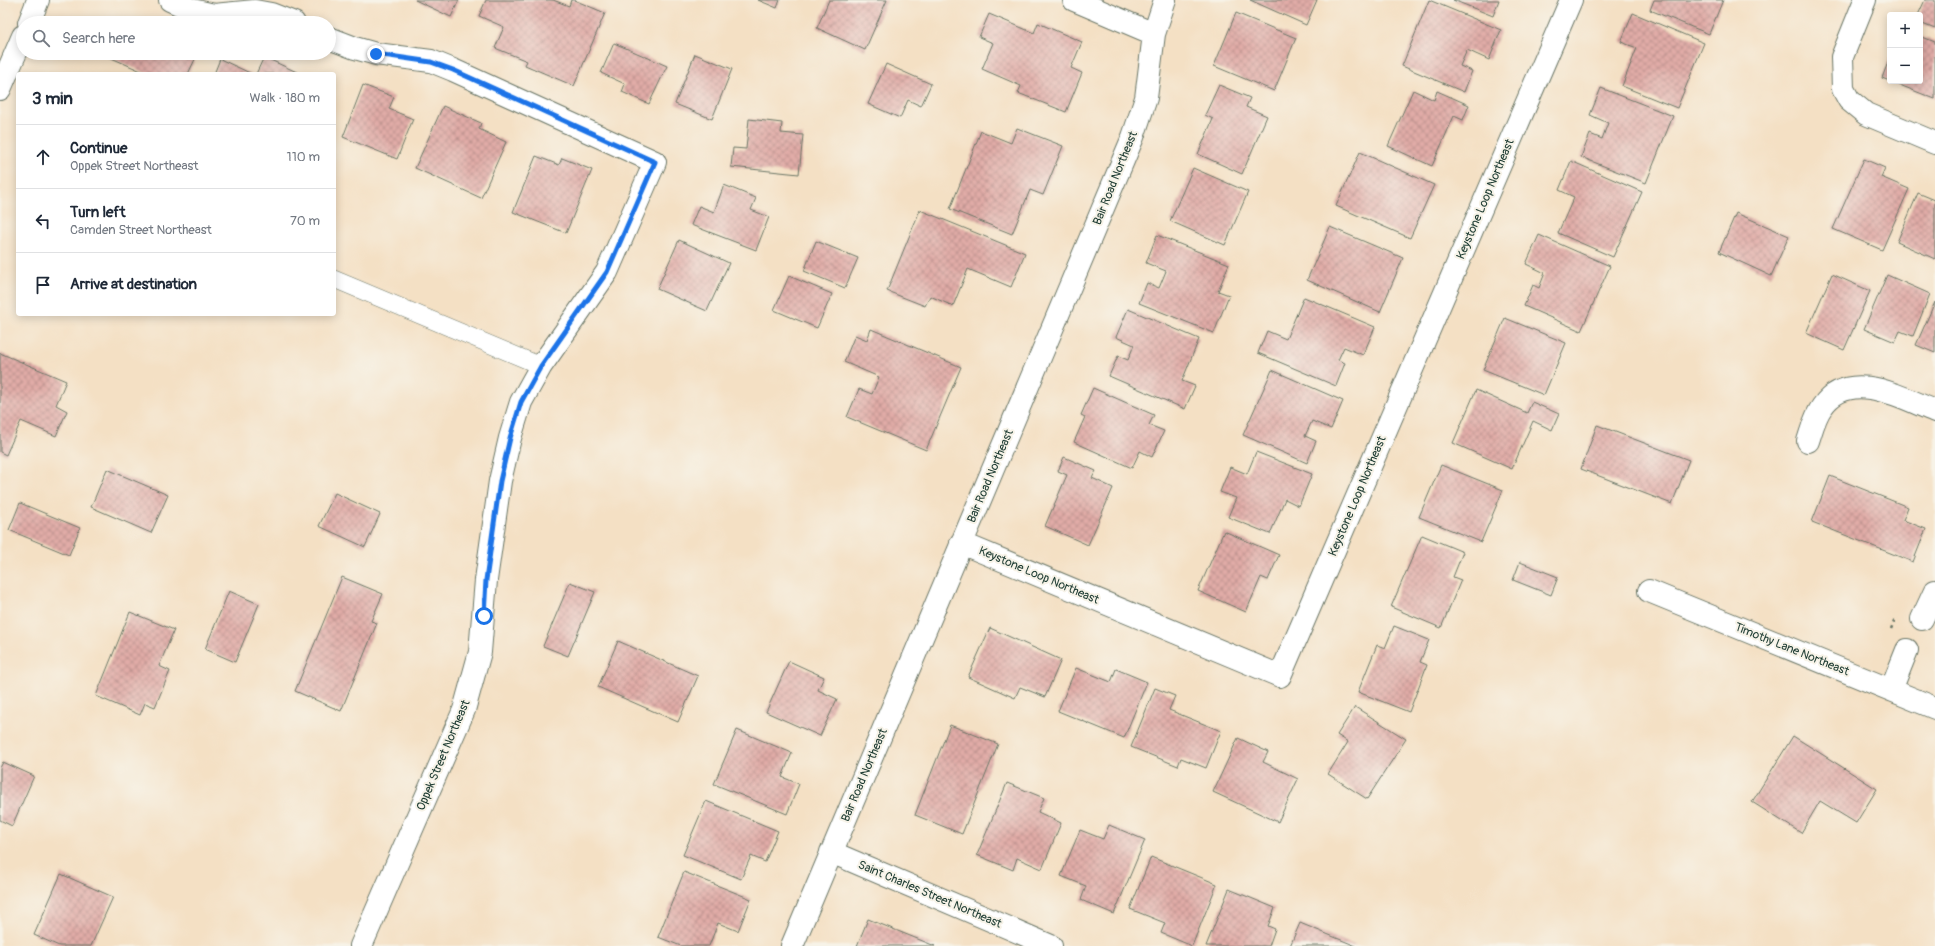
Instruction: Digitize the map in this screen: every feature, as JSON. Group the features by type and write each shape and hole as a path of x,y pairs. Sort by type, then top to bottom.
{"street":[{"path":"31,16 38,0"},
{"path":"170,0 192,10 214,15 256,11 276,16"},
{"path":"1074,0 1154,34"},
{"name":"Bair Road Northeast","path":"792,946 1133,137 1146,98 1154,34 1166,0"},
{"name":"Keystone Loop Northeast","path":"962,543 1280,676 1571,0"},
{"path":"1865,0 1842,57 1841,71 1843,89 1849,100 1866,114 1935,143"},
{"name":"Oppek Street Northeast","path":"336,40 376,54 431,62 446,67 655,162 607,272 541,366 521,402 510,438 502,474 486,580 480,652 464,710 360,946"},
{"path":"0,89 16,52"},
{"path":"1808,440 1822,406 1839,392 1851,388 1862,386 1880,390 1935,411"},
{"name":"Timothy Lane Northeast","path":"1649,591 1935,708"},
{"path":"1922,619 1935,591"},
{"path":"1891,690 1907,650"},
{"name":"Saint Charles Street Northeast","path":"831,852 1052,946"}],"lane":[{"path":"336,280 541,366"}],"building":[{"path":"415,0 459,0 451,17"},
{"path":"486,0 553,0 569,6 571,0 574,0 605,13 574,86 525,65 527,61 495,48 504,27 479,16"},
{"path":"758,0 780,0 777,8"},
{"path":"829,0 887,0 865,50 817,28"},
{"path":"1250,0 1317,0 1306,25"},
{"path":"1429,0 1501,30 1489,60 1467,50 1460,66 1472,71 1464,92 1402,66"},
{"path":"1453,0 1499,0 1493,16"},
{"path":"1654,0 1723,0 1709,34 1650,10"},
{"path":"1925,0 1935,0 1935,29 1923,24 1923,12 1919,12"},
{"path":"1236,13 1296,38 1274,91 1214,66"},
{"path":"1633,13 1704,43 1677,108 1622,86 1637,48 1621,42"},
{"path":"989,14 1034,33 1038,23 1082,42 1071,68 1082,73 1066,112 1018,93 1021,86 982,69 993,43 979,37"},
{"path":"1923,37 1935,42 1935,99 1897,84 1923,84"},
{"path":"614,43 667,66 649,104 622,92 625,84 601,73"},
{"path":"695,54 732,69 712,119 675,104"},
{"path":"116,60 195,60 189,72 143,72"},
{"path":"220,60 222,60 248,72 215,72"},
{"path":"263,60 271,60 297,72 257,72"},
{"path":"886,64 931,84 921,106 908,100 900,118 868,104"},
{"path":"1887,65 1887,80 1882,78"},
{"path":"363,85 394,97 389,109 413,119 397,159 343,137"},
{"path":"1219,85 1250,98 1246,107 1267,116 1242,174 1198,154 1213,119 1205,115"},
{"path":"1601,88 1673,116 1646,183 1581,157 1590,134 1602,139 1608,123 1590,115"},
{"path":"1413,90 1434,100 1437,91 1469,105 1463,120 1454,116 1432,166 1388,146"},
{"path":"443,106 481,123 479,129 506,142 481,198 415,168"},
{"path":"749,119 782,123 781,133 803,135 799,174 731,167 733,148 746,149"},
{"path":"1017,128 1063,146 1043,195 1030,190 1012,234 950,209 981,131 1011,143"},
{"path":"1360,152 1434,185 1410,238 1336,206"},
{"path":"536,156 559,165 562,158 592,170 566,233 513,212"},
{"path":"1864,159 1885,168 1881,177 1909,189 1882,250 1833,229"},
{"path":"1571,161 1642,192 1613,257 1558,233 1574,197 1559,190"},
{"path":"1193,168 1248,192 1225,245 1170,221"},
{"path":"724,185 756,198 751,210 769,217 756,250 691,225 699,206 714,212"},
{"path":"1918,193 1935,200 1935,259 1897,242"},
{"path":"920,210 1025,253 1011,287 968,269 953,306 930,296 925,306 887,291"},
{"path":"1736,213 1789,236 1771,276 1719,252"},
{"path":"1330,227 1403,258 1380,312 1307,280"},
{"path":"1157,235 1229,264 1218,291 1229,295 1214,333 1139,303 1147,283 1159,288 1166,271 1146,263"},
{"path":"1539,235 1610,266 1581,331 1524,306 1533,285 1539,288 1545,273 1526,264"},
{"path":"679,240 729,263 707,311 657,289"},
{"path":"816,241 858,258 845,288 804,271"},
{"path":"1832,274 1870,291 1844,350 1806,333"},
{"path":"1887,275 1930,294 1913,336 1900,331 1895,342 1864,329"},
{"path":"789,276 832,294 817,328 774,310"},
{"path":"1304,297 1375,327 1363,355 1344,347 1338,360 1345,363 1336,386 1258,353 1267,331 1286,339"},
{"path":"1935,302 1935,353 1916,345"},
{"path":"1128,309 1199,339 1182,381 1195,386 1185,409 1109,376 1118,356 1128,360 1134,345 1116,337"},
{"path":"1505,318 1566,343 1544,395 1483,370"},
{"path":"871,329 961,367 926,450 847,417 859,389 872,394 879,377 844,362 855,335 867,340"},
{"path":"0,353 66,381 56,405 67,411 56,436 21,421 6,455 0,452"},
{"path":"1272,370 1343,401 1331,429 1312,421 1305,436 1316,441 1307,463 1243,435"},
{"path":"1093,388 1154,415 1149,425 1164,431 1152,457 1140,451 1132,468 1074,442 1085,417 1081,415"},
{"path":"1476,390 1527,413 1532,402 1559,414 1552,430 1533,421 1512,469 1453,443"},
{"path":"1597,425 1689,460 1672,504 1581,469"},
{"path":"1256,452 1312,474 1299,506 1285,499 1270,534 1228,517 1236,498 1220,492 1230,467 1247,474"},
{"path":"1064,457 1096,471 1092,478 1113,488 1088,545 1045,526 1067,475 1058,471"},
{"path":"1441,465 1503,490 1481,542 1419,517"},
{"path":"107,469 168,495 151,533 91,507"},
{"path":"1830,476 1908,507 1903,520 1926,529 1913,562 1812,522"},
{"path":"335,493 380,514 365,547 319,526"},
{"path":"20,503 80,528 69,555 9,530"},
{"path":"1224,531 1279,555 1268,580 1261,577 1246,612 1198,591"},
{"path":"1422,535 1463,552 1453,577 1461,580 1441,628 1391,607"},
{"path":"1520,562 1558,577 1551,595 1513,580"},
{"path":"342,577 383,594 371,621 377,623 341,711 295,691"},
{"path":"570,582 595,592 568,656 543,646"},
{"path":"229,591 259,604 235,662 205,649"},
{"path":"130,612 174,630 159,666 170,671 155,707 145,703 140,715 96,696"},
{"path":"1394,626 1429,640 1420,662 1427,665 1409,712 1358,692 1377,645 1385,648"},
{"path":"990,628 1061,660 1045,697 1020,687 1015,698 968,677"},
{"path":"618,641 698,676 678,722 598,687"},
{"path":"789,661 824,677 818,690 837,699 820,736 766,712"},
{"path":"1076,668 1111,682 1116,669 1147,682 1124,738 1058,711"},
{"path":"1155,688 1175,696 1169,710 1221,731 1206,768 1181,758 1178,766 1131,747"},
{"path":"1355,707 1406,739 1367,799 1328,774 1348,742 1337,735"},
{"path":"950,725 998,744 962,834 915,815"},
{"path":"737,730 792,753 782,777 799,784 787,814 714,784"},
{"path":"1793,736 1877,789 1856,823 1820,801 1801,833 1752,802"},
{"path":"1238,738 1268,752 1263,762 1298,779 1278,822 1213,792"},
{"path":"3,762 34,776 12,826 0,820 0,768"},
{"path":"1007,783 1044,798 1038,812 1061,823 1042,869 1017,858 1013,870 977,855"},
{"path":"706,801 778,831 765,862 751,856 741,879 683,855"},
{"path":"1109,825 1145,840 1114,914 1081,900 1086,886 1061,876 1080,830 1103,839"},
{"path":"1151,857 1217,884 1192,946 1161,933 1165,923 1130,909"},
{"path":"684,872 751,899 738,931 718,923 709,946 681,946 658,937"},
{"path":"61,874 113,897 91,946 59,946 34,935"},
{"path":"1229,889 1275,908 1268,926 1275,929 1269,946 1206,946"},
{"path":"868,919 935,946 857,946"},
{"path":"1300,923 1356,946 1290,946"}],"route":[{"path":"376,54 431,62 453,70 655,162 607,272 541,366 521,402 510,438 500,481 486,580 484,616"}]}
